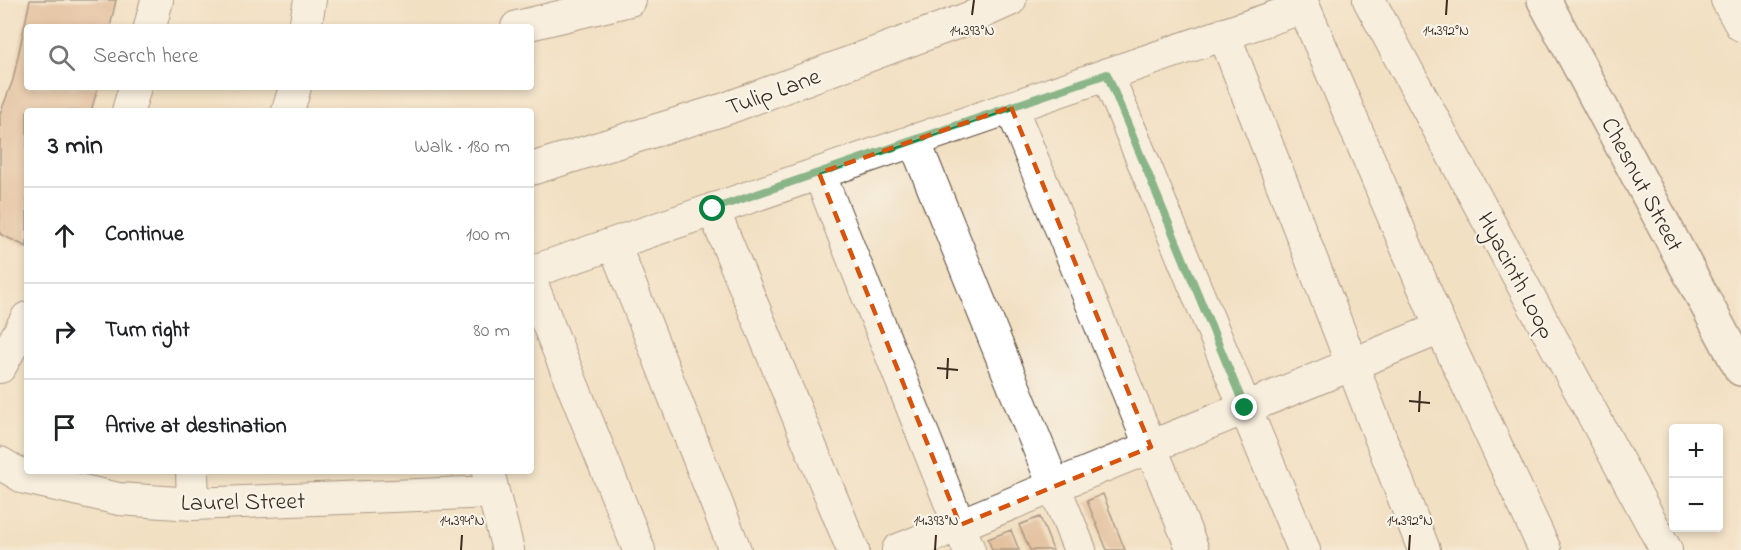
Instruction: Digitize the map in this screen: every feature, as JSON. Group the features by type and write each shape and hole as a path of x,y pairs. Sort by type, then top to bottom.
{"street":[{"path":"151,24 157,0"},
{"path":"306,24 310,0"},
{"path":"530,24 630,0"},
{"name":"Tulip Lane","path":"534,168 725,109 972,17 1010,0"},
{"name":"Hyacinth Loop","path":"1369,0 1666,550"},
{"name":"Chesnut Street","path":"1544,0 1741,369"},
{"path":"1727,0 1741,25"},
{"path":"534,271 1304,7 1441,328 1545,550"},
{"path":"1224,34 1424,550"},
{"path":"1107,74 1304,550"},
{"path":"129,108 134,90"},
{"path":"289,108 294,90"},
{"path":"1011,107 1193,550"},
{"path":"914,140 1080,550"},
{"path":"819,173 964,538"},
{"path":"713,209 853,550"},
{"path":"614,243 735,550"},
{"path":"534,289 639,550"},
{"path":"0,367 24,323"},
{"path":"898,550 964,538 1055,486 1441,328"},
{"name":"Laurel Street","path":"0,463 25,478 119,499 193,504 490,482"},
{"path":"192,474 193,504"},
{"path":"490,482 508,550"}],"highlighted area":[{"path":"1011,107 1151,447 960,525 819,173"}],"building":[{"path":"30,0 116,0 111,24 25,24"},
{"path":"24,28 24,90 97,90 92,108 24,108 24,246 0,234 0,114 13,80"},
{"path":"1103,494 1125,550 1107,550 1087,501"},
{"path":"1040,517 1053,550 1030,550 1019,525"},
{"path":"1011,530 1019,550 992,550 988,539"}],"route":[{"path":"713,209 1107,74 1245,408"}]}
